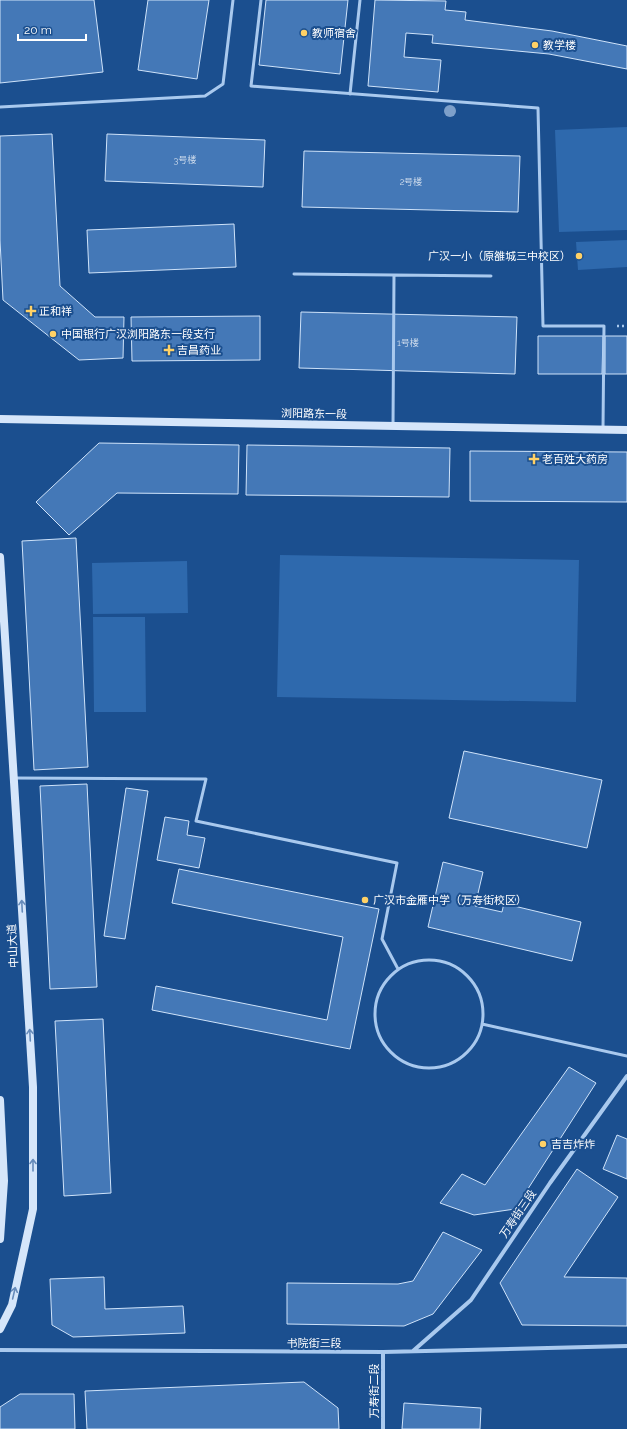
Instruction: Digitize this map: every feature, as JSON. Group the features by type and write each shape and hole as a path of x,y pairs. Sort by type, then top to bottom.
{"main road":[{"name":"浏阳路东一段","path":"0,419 627,430"},
{"name":"中山大道","path":"0,557 33,1086 33,1209 12,1305 0,1329"},
{"path":"0,1100 2,1182 0,1239"}],"street":[{"name":"万寿街三段","path":"412,1352 471,1300 550,1184 627,1076"},
{"name":"书院街三段","path":"0,1350 412,1352 627,1346"},
{"name":"万寿街二段","path":"383,1352 383,1429"}],"lane":[{"path":"0,107 205,96 223,84 233,0"},
{"path":"261,0 250,86 538,108 543,326 604,326 603,430"},
{"path":"350,94 360,0"},
{"path":"294,274 491,276"},
{"path":"394,275 394,426"},
{"path":"14,778 206,779 196,820 397,863 382,939 398,969"},
{"path":"426,959 444,961 460,969 473,982 481,997 483,1015 482,1024 480,1032 471,1048 458,1060 442,1067 424,1068 406,1064 392,1054 380,1040 374,1023 374,1004 381,987 392,973 398,969 408,963 426,959"},
{"path":"482,1024 627,1056"}],"shaded area":[{"path":"627,127 627,230 559,232 555,130"},
{"path":"627,240 627,267 578,270 576,242"},
{"path":"280,555 579,560 576,702 277,697"},
{"path":"187,561 188,613 93,614 92,563"},
{"path":"93,617 145,617 146,712 94,712"}],"building":[{"path":"0,0 94,0 103,72 0,83"},
{"path":"148,0 209,0 197,79 138,70"},
{"name":"教师宿舍","path":"266,0 348,0 340,74 259,65"},
{"name":"教学楼","path":"375,0 446,1 445,10 466,12 465,20 552,31 627,46 627,69 549,54 432,43 433,35 406,33 404,57 441,60 438,92 368,86"},
{"path":"52,134 60,286 95,317 124,317 123,358 79,360 3,300 0,240 0,136"},
{"path":"107,134 265,140 263,187 105,181"},
{"path":"304,151 520,156 518,212 302,207"},
{"path":"234,224 236,267 89,273 87,230"},
{"path":"301,312 517,317 515,374 299,368"},
{"path":"260,316 260,360 132,361 131,317"},
{"path":"538,336 603,336 602,374 538,374"},
{"path":"605,336 627,336 627,374 605,374"},
{"path":"99,443 239,445 238,494 117,493 69,535 36,502"},
{"path":"247,445 450,448 449,497 246,495"},
{"path":"470,451 627,452 627,502 470,501"},
{"path":"76,538 88,767 34,770 22,541"},
{"path":"464,751 602,780 587,848 449,818"},
{"path":"87,784 97,987 50,989 40,786"},
{"path":"126,788 148,791 125,939 104,936"},
{"path":"165,817 189,821 187,835 205,838 199,868 157,860"},
{"path":"443,862 483,872 475,906 502,912 506,894 516,897 514,906 581,922 572,961 428,927"},
{"path":"179,869 379,909 350,1049 152,1010 156,986 327,1020 343,937 172,903"},
{"path":"103,1019 111,1193 64,1196 55,1021"},
{"path":"569,1067 596,1083 515,1209 474,1215 440,1203 462,1174 485,1185"},
{"path":"617,1135 627,1139 627,1179 603,1169"},
{"path":"577,1169 618,1197 564,1277 627,1278 627,1326 522,1325 500,1283"},
{"path":"443,1232 482,1250 433,1314 404,1326 287,1324 287,1283 398,1284 413,1281"},
{"path":"104,1277 105,1309 183,1306 185,1333 73,1337 52,1325 50,1279"},
{"path":"304,1382 338,1408 339,1429 87,1429 85,1391"},
{"path":"20,1394 74,1394 75,1429 0,1429 0,1407"},
{"path":"404,1403 481,1408 480,1429 402,1429"}],"place":[{"name":"教师宿舍","path":"304,33"},
{"name":"教学楼","path":"535,45"},
{"name":"广汉一小（原雒城三中校区）","path":"579,256"},
{"name":"正和祥","path":"31,311"},
{"name":"中国银行广汉浏阳路东一段支行","path":"53,334"},
{"name":"吉昌药业","path":"169,350"},
{"name":"老百姓大药房","path":"534,459"},
{"name":"广汉市金雁中学（万寿街校区）","path":"365,900"},
{"name":"吉吉炸炸","path":"543,1144"}]}
